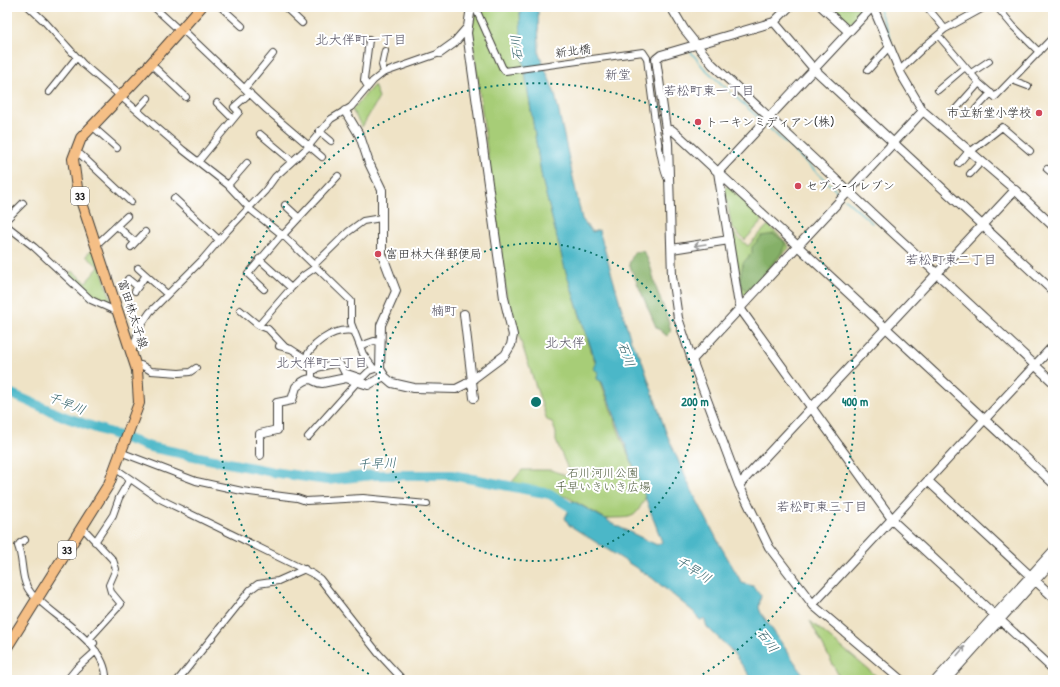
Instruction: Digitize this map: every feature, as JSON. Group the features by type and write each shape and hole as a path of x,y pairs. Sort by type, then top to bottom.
{"main road":[{"name":"富田林太子線","path":"7,647 82,527 106,492 132,424 139,398 139,382 132,352 75,181 73,164 74,153 81,138 151,64 201,7"}],"street":[{"path":"29,7 76,57 198,162 228,185 250,208 283,235 351,301 350,319 365,358 384,376 397,386 442,390 456,389 473,379 505,355 512,345 513,335 504,298 467,28 471,7"},
{"path":"154,7 247,90 267,110 322,156"},
{"path":"221,7 242,26"},
{"path":"285,7 302,23"},
{"name":"新北橋","path":"475,7 505,71 643,52 646,58 659,150 667,179 670,179"},
{"path":"671,7 695,45 712,64 1053,382"},
{"path":"790,7 774,22 661,55 656,59 666,130 670,179 672,276 678,318 692,360 740,485 769,547 813,604 901,680"},
{"path":"822,7 848,32"},
{"path":"718,172 872,7 889,47 923,111 972,150 1053,226"},
{"path":"927,7 945,29"},
{"path":"901,69 945,29 985,7"},
{"path":"997,7 1013,26 1039,52"},
{"path":"774,22 814,69 1053,291"},
{"path":"132,352 139,328 146,316 203,259 250,208 275,177 309,145 330,119 345,112 355,104 368,87 384,72 440,53 454,43 467,28"},
{"path":"938,35 979,83 995,97 1053,37"},
{"path":"368,87 364,80 370,40"},
{"path":"868,70 889,47"},
{"path":"384,51 382,66 384,72"},
{"path":"198,162 239,112 234,107 273,54"},
{"path":"49,92 76,57"},
{"path":"971,73 989,61"},
{"path":"151,64 186,97"},
{"path":"938,90 965,67"},
{"path":"1012,80 1022,81 1028,86"},
{"path":"954,111 979,83"},
{"path":"976,109 991,93"},
{"path":"137,110 148,98"},
{"path":"216,103 233,119"},
{"path":"692,360 923,111"},
{"path":"345,112 360,136 369,163 382,190 382,254 396,291 382,319 377,368 362,378 344,372 340,364 315,370 303,365 305,358 324,338 350,330 354,331"},
{"path":"92,126 117,148"},
{"path":"958,163 1002,127 1026,150"},
{"path":"666,130 672,130 678,135 1053,483"},
{"path":"319,131 331,141"},
{"path":"260,134 292,161"},
{"path":"74,153 81,155 123,192 131,202"},
{"path":"970,174 982,161"},
{"path":"228,185 247,163"},
{"path":"1048,169 1052,177"},
{"path":"718,172 741,308 892,519 1053,670"},
{"path":"264,289 248,274 259,259 300,218 338,176"},
{"path":"740,485 1015,190"},
{"path":"174,198 219,240"},
{"path":"7,219 23,203"},
{"path":"285,205 300,218"},
{"path":"96,245 128,216"},
{"path":"259,325 291,288 348,232 363,221 381,218"},
{"path":"7,226 34,247 91,300 118,312"},
{"path":"117,226 133,244 145,232"},
{"path":"672,249 729,240"},
{"path":"259,259 291,288"},
{"path":"138,268 167,294"},
{"path":"128,279 136,289 146,275"},
{"path":"240,310 259,325 268,329 282,347 298,352 305,358"},
{"path":"464,314 473,379 474,398"},
{"path":"360,346 374,341 380,342"},
{"path":"813,604 1053,346"},
{"path":"136,366 142,365 151,371 180,373 190,372 196,368"},
{"path":"312,379 312,371 315,370"},
{"path":"260,455 260,434 275,432 277,430 277,402 292,400 296,387 307,380 312,379 318,383 346,378 368,385 384,376"},
{"path":"308,437 357,382"},
{"path":"121,451 196,481 242,491 297,498 306,501 363,498 428,504"},
{"path":"116,469 158,498 305,570 320,579 378,652 403,680"},
{"path":"95,542 113,516 119,498 130,479"},
{"path":"928,481 1053,597"},
{"path":"82,527 113,560 116,569 109,585 111,592 121,604 90,638 97,648 96,650 105,669 106,680"},
{"path":"25,540 18,546 24,577 30,592 91,644 96,650"},
{"path":"936,680 997,617 1032,578 1053,551"},
{"path":"1032,578 1053,561"},
{"path":"178,680 250,590 258,584 278,581 305,570"},
{"path":"7,588 7,595"},
{"path":"946,680 997,617"},
{"path":"67,680 96,650"}],"green space":[{"name":"石川河川公園 千早いきいき広場","path":"475,7 520,7 521,48 542,179 565,269 599,375 597,377 601,382 620,435 646,497 637,512 631,516 606,519 567,497 512,482 522,470 551,470 568,476 570,474 556,441 556,433 552,422 547,420 507,300 473,44 472,23 477,13"},
{"path":"827,7 866,7 847,27"},
{"path":"374,85 379,98 362,127 352,110"},
{"path":"728,186 763,220 745,240 732,228 724,188"},
{"path":"768,225 788,244 789,248 746,295 742,294 731,231 748,246"},
{"path":"774,234 784,241 785,245 780,255 752,286 746,290 742,286 740,279 743,263 752,253 752,247 762,236"},
{"path":"94,247 113,305 95,296 68,274 72,271 86,282 99,267 86,256"},
{"path":"643,251 652,271 668,320 671,332 667,336 656,327 629,264 634,252"},
{"path":"810,621 881,680 841,680"}],"water":[{"name":"石川","path":"520,7 538,7 539,53 555,94 582,219 592,232 599,230 631,341 641,358 666,432 689,485 720,545 742,583 753,586 761,595 759,608 761,613 807,680 753,680 730,649 707,627 704,619 700,620 695,613 652,578 569,525 565,518 573,501 621,528 657,545 662,542 602,382 597,379 598,372 594,369 596,363 565,269 542,179 521,48"}],"waterway":[{"path":"878,7 891,40"},
{"path":"691,52 703,67 762,121"},
{"path":"766,125 841,195"},
{"path":"845,199 872,223"},
{"name":"千早川","path":"7,392 65,417 150,447 273,472 327,480 372,475 452,475 550,494 582,514"}],"place":[{"name":"市立新堂小学校","path":"1039,113"},
{"name":"トーキンミディアン(株)","path":"698,122"},
{"name":"セブン-イレブン","path":"798,186"},
{"name":"富田林大伴郵便局","path":"378,254"}],"district":[{"name":"北大伴町一丁目","path":"361,39"},
{"name":"新堂","path":"618,74"},
{"name":"若松町東一丁目","path":"709,90"},
{"name":"若松町東二丁目","path":"951,259"},
{"name":"楠町","path":"444,310"},
{"name":"北大伴","path":"565,342"},
{"name":"北大伴町二丁目","path":"322,362"},
{"name":"若松町東三丁目","path":"822,506"}]}
